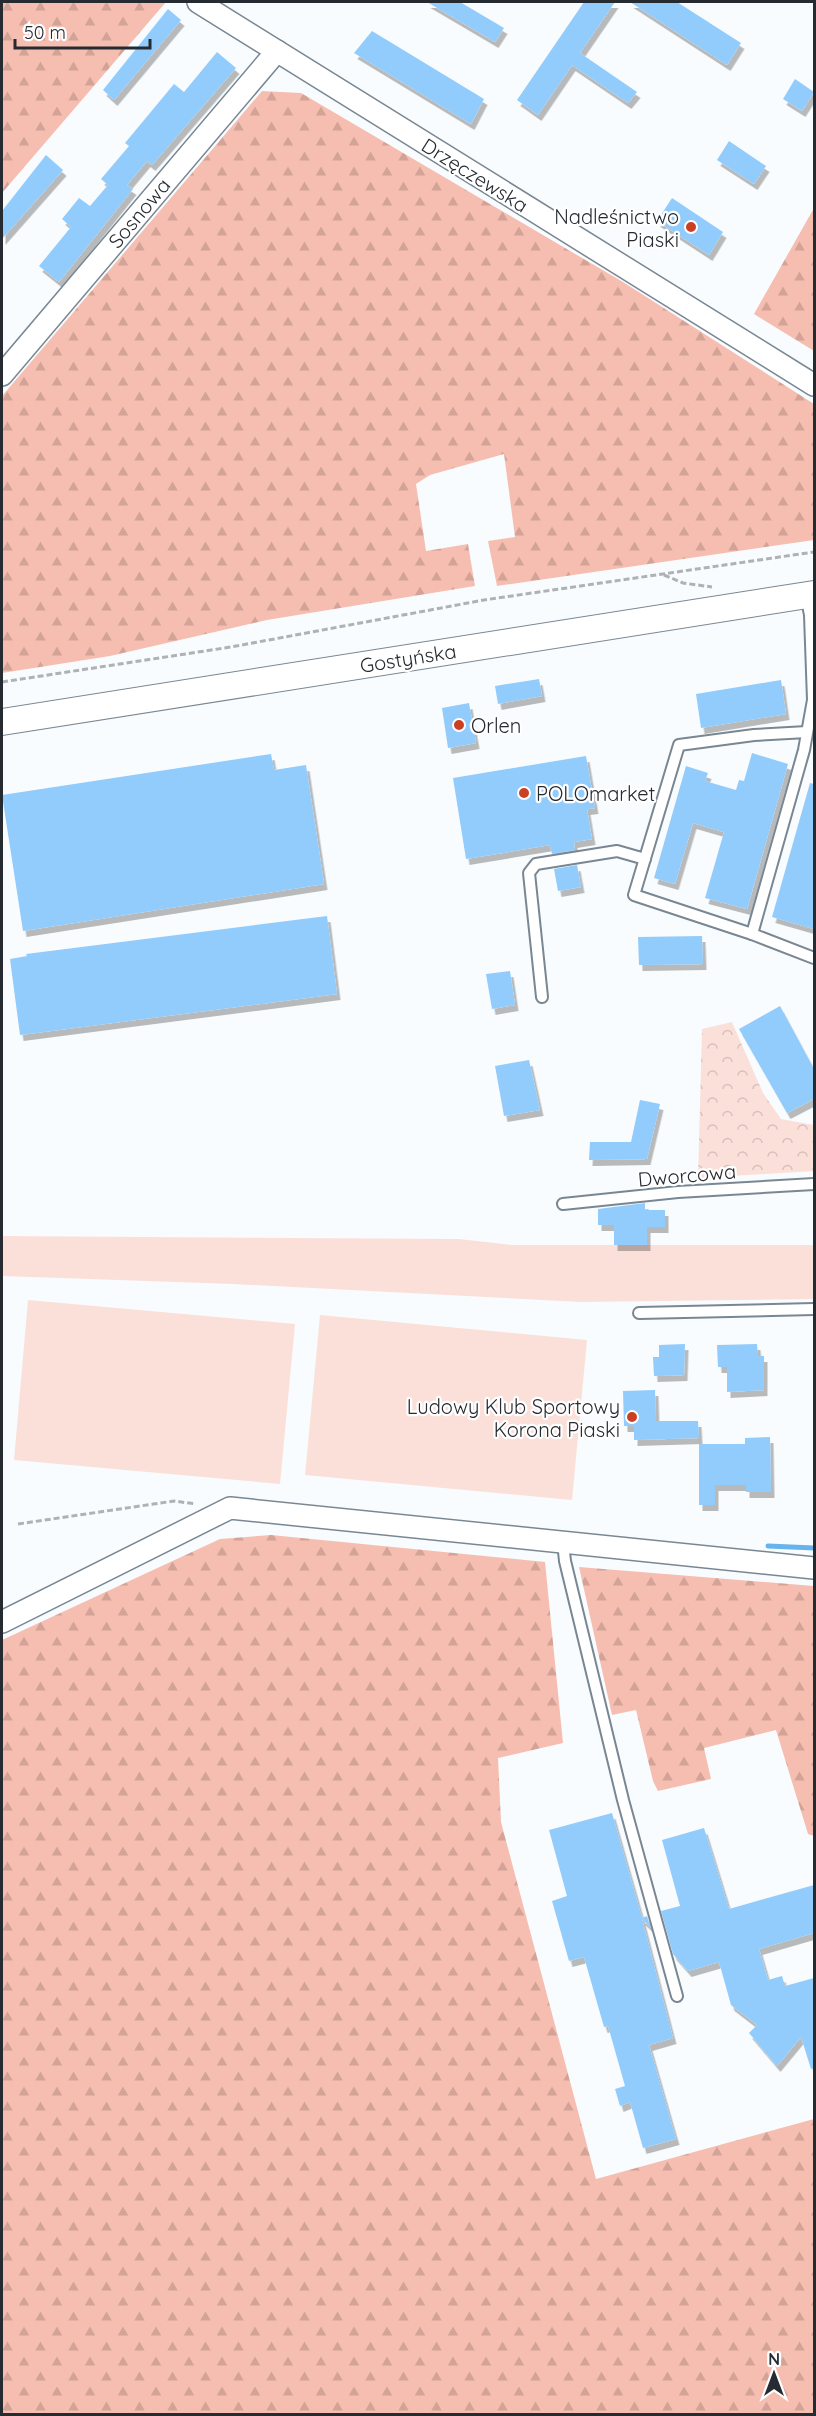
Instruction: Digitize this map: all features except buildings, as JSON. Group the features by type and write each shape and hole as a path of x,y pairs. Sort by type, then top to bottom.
{"street":[{"name":"Drzęczewska","path":"198,2 814,385"},
{"name":"Sosnowa","path":"2,375 277,51"},
{"name":"Gostyńska","path":"2,722 810,595"},
{"path":"2,1622 230,1508 814,1568"}],"lane":[{"path":"752,934 814,701 810,595"},
{"path":"807,732 754,735 679,745 634,895 752,934 814,958"},
{"path":"543,998 529,873 536,864 617,851 645,859"},
{"name":"Dworcowa","path":"563,1204 678,1192 814,1184"},
{"path":"639,1313 814,1309"},
{"path":"563,1542 565,1561 623,1800 677,1996"}],"path":[{"path":"2,682 231,647 484,600 814,552"},
{"path":"661,574 683,583 714,587"},
{"path":"18,1524 174,1501 196,1504"}],"green space":[{"path":"2,2 166,2 2,193"},
{"path":"262,91 301,93 623,282 814,404 814,540 497,586 488,541 515,537 504,454 430,475 416,484 426,551 468,544 475,586 267,620 110,656 2,673 2,396"},
{"path":"814,208 814,351 754,314"},
{"path":"732,1022 763,1093 781,1119 814,1125 814,1171 698,1178 702,1029"},
{"path":"2,1236 459,1239 513,1245 814,1245 814,1299 581,1302 233,1284 2,1276"},
{"path":"28,1300 295,1324 280,1484 14,1460"},
{"path":"320,1315 587,1340 572,1500 305,1475"},
{"path":"271,1535 545,1562 563,1743 498,1758 501,1822 596,2179 814,2119 814,2414 2,2414 2,1640 220,1539"},
{"path":"579,1567 814,1586 814,1836 808,1834 776,1730 704,1748 711,1779 658,1791 653,1781 636,1710 612,1715"}],"waterway":[{"path":"768,1546 814,1548"}],"place":[{"name":"Nadleśnictwo Piaski","path":"691,227"},
{"name":"Orlen","path":"459,725"},
{"name":"POLOmarket","path":"524,793"},
{"name":"Ludowy Klub Sportowy Korona Piaski","path":"632,1417"}]}
